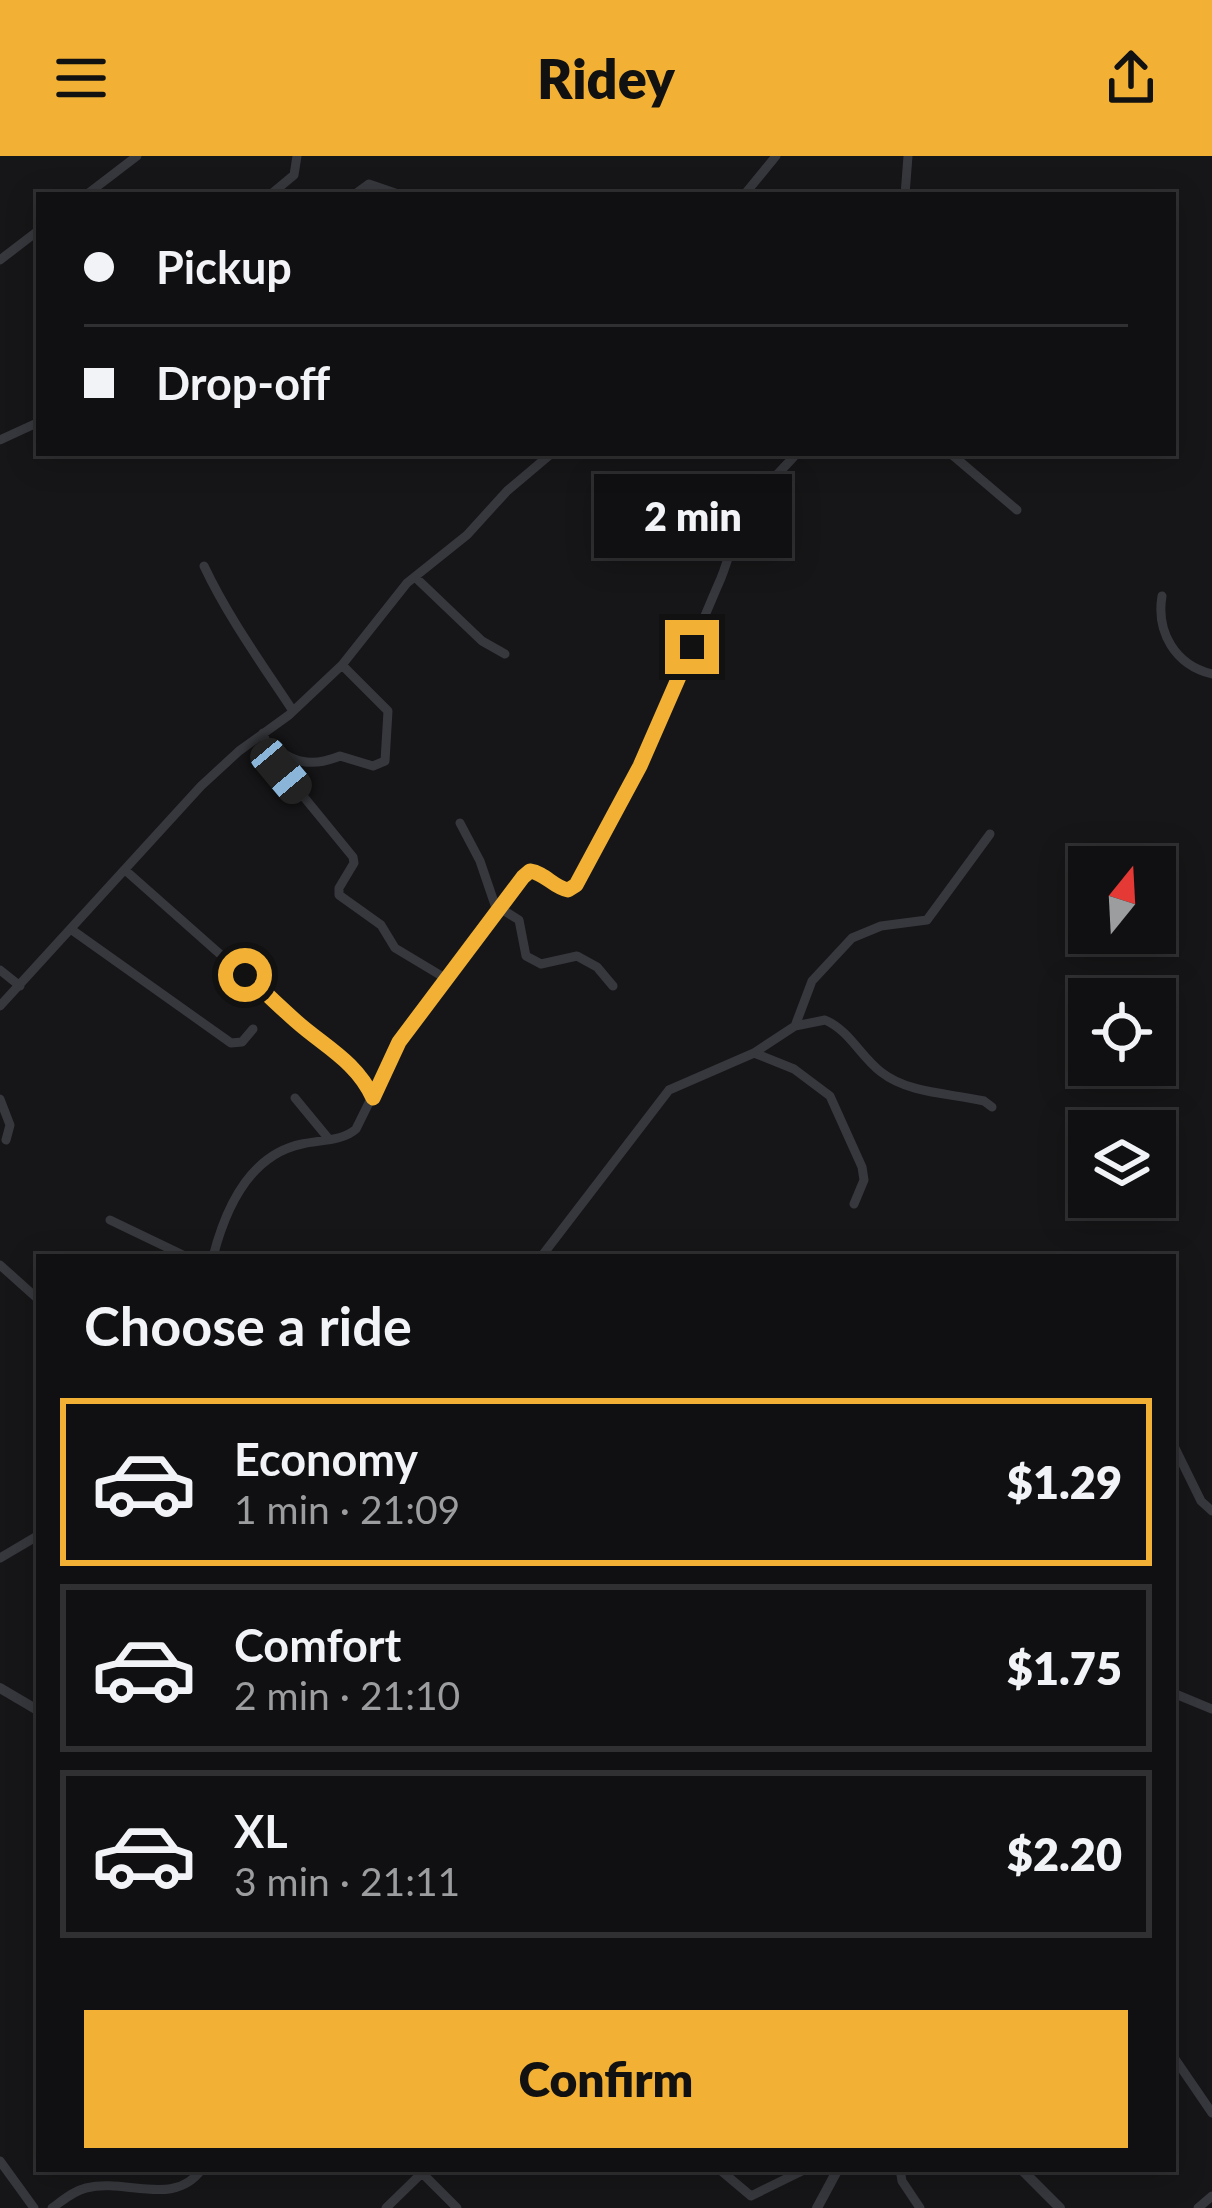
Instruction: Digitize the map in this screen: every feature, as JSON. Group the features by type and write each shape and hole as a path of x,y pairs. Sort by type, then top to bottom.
{"street":[{"path":"90,192 137,156"},
{"path":"274,192 294,175 297,156"},
{"path":"746,192 776,156"},
{"path":"905,192 908,156"},
{"path":"360,192 375,184 394,192"},
{"path":"0,260 36,232"},
{"path":"0,440 36,423"},
{"path":"0,1006 202,786 265,739 342,665 415,577 467,535 549,456"},
{"path":"217,1254 230,1205 251,1176 290,1147 348,1137 356,1129 399,1042 530,871 568,890 588,867 655,737 724,574 740,523 752,502 794,456"},
{"path":"954,456 1017,510"},
{"path":"204,566 221,601 293,711"},
{"path":"415,577 482,640 505,654"},
{"path":"1162,596 1161,627 1168,644 1183,659 1212,674"},
{"path":"265,739 300,764 323,763 340,755 374,766 386,761 388,711 342,665"},
{"path":"265,739 281,771 353,857 339,895 381,925 395,948 445,978"},
{"path":"460,823 480,861 490,898 519,920 526,956 532,962 555,963 577,956 597,967 613,986"},
{"path":"795,1026 812,981 852,938 881,926 927,920 990,834"},
{"path":"124,870 299,1024 338,1052 367,1084 373,1098"},
{"path":"71,930 231,1043 242,1042 254,1028"},
{"path":"0,970 20,986"},
{"path":"543,1254 669,1090 754,1053 813,1019 825,1020 849,1036 868,1060 896,1082 984,1101 992,1107"},
{"path":"754,1053 794,1069 830,1096 865,1180 854,1204"},
{"path":"0,1099 10,1125 6,1140"},
{"path":"295,1099 328,1138"},
{"path":"110,1220 181,1254"},
{"path":"0,1265 36,1297"},
{"path":"1176,1450 1212,1511"},
{"path":"0,1558 36,1537"},
{"path":"0,1688 36,1709"},
{"path":"1176,1694 1212,1709"},
{"path":"1176,2060 1212,2114"},
{"path":"0,2161 34,2208"},
{"path":"52,2208 87,2188 155,2203 185,2188 199,2172"},
{"path":"386,2208 423,2172"},
{"path":"425,2172 458,2208"},
{"path":"722,2172 745,2192 758,2196 801,2172"},
{"path":"818,2208 836,2172"},
{"path":"900,2172 920,2208"},
{"path":"1024,2172 1060,2208"},
{"path":"1198,2208 1212,2196"}],"route":[{"path":"245,975 338,1052 367,1084 373,1098 399,1042 523,877 537,872 559,888 576,885 655,737 692,647"}]}
